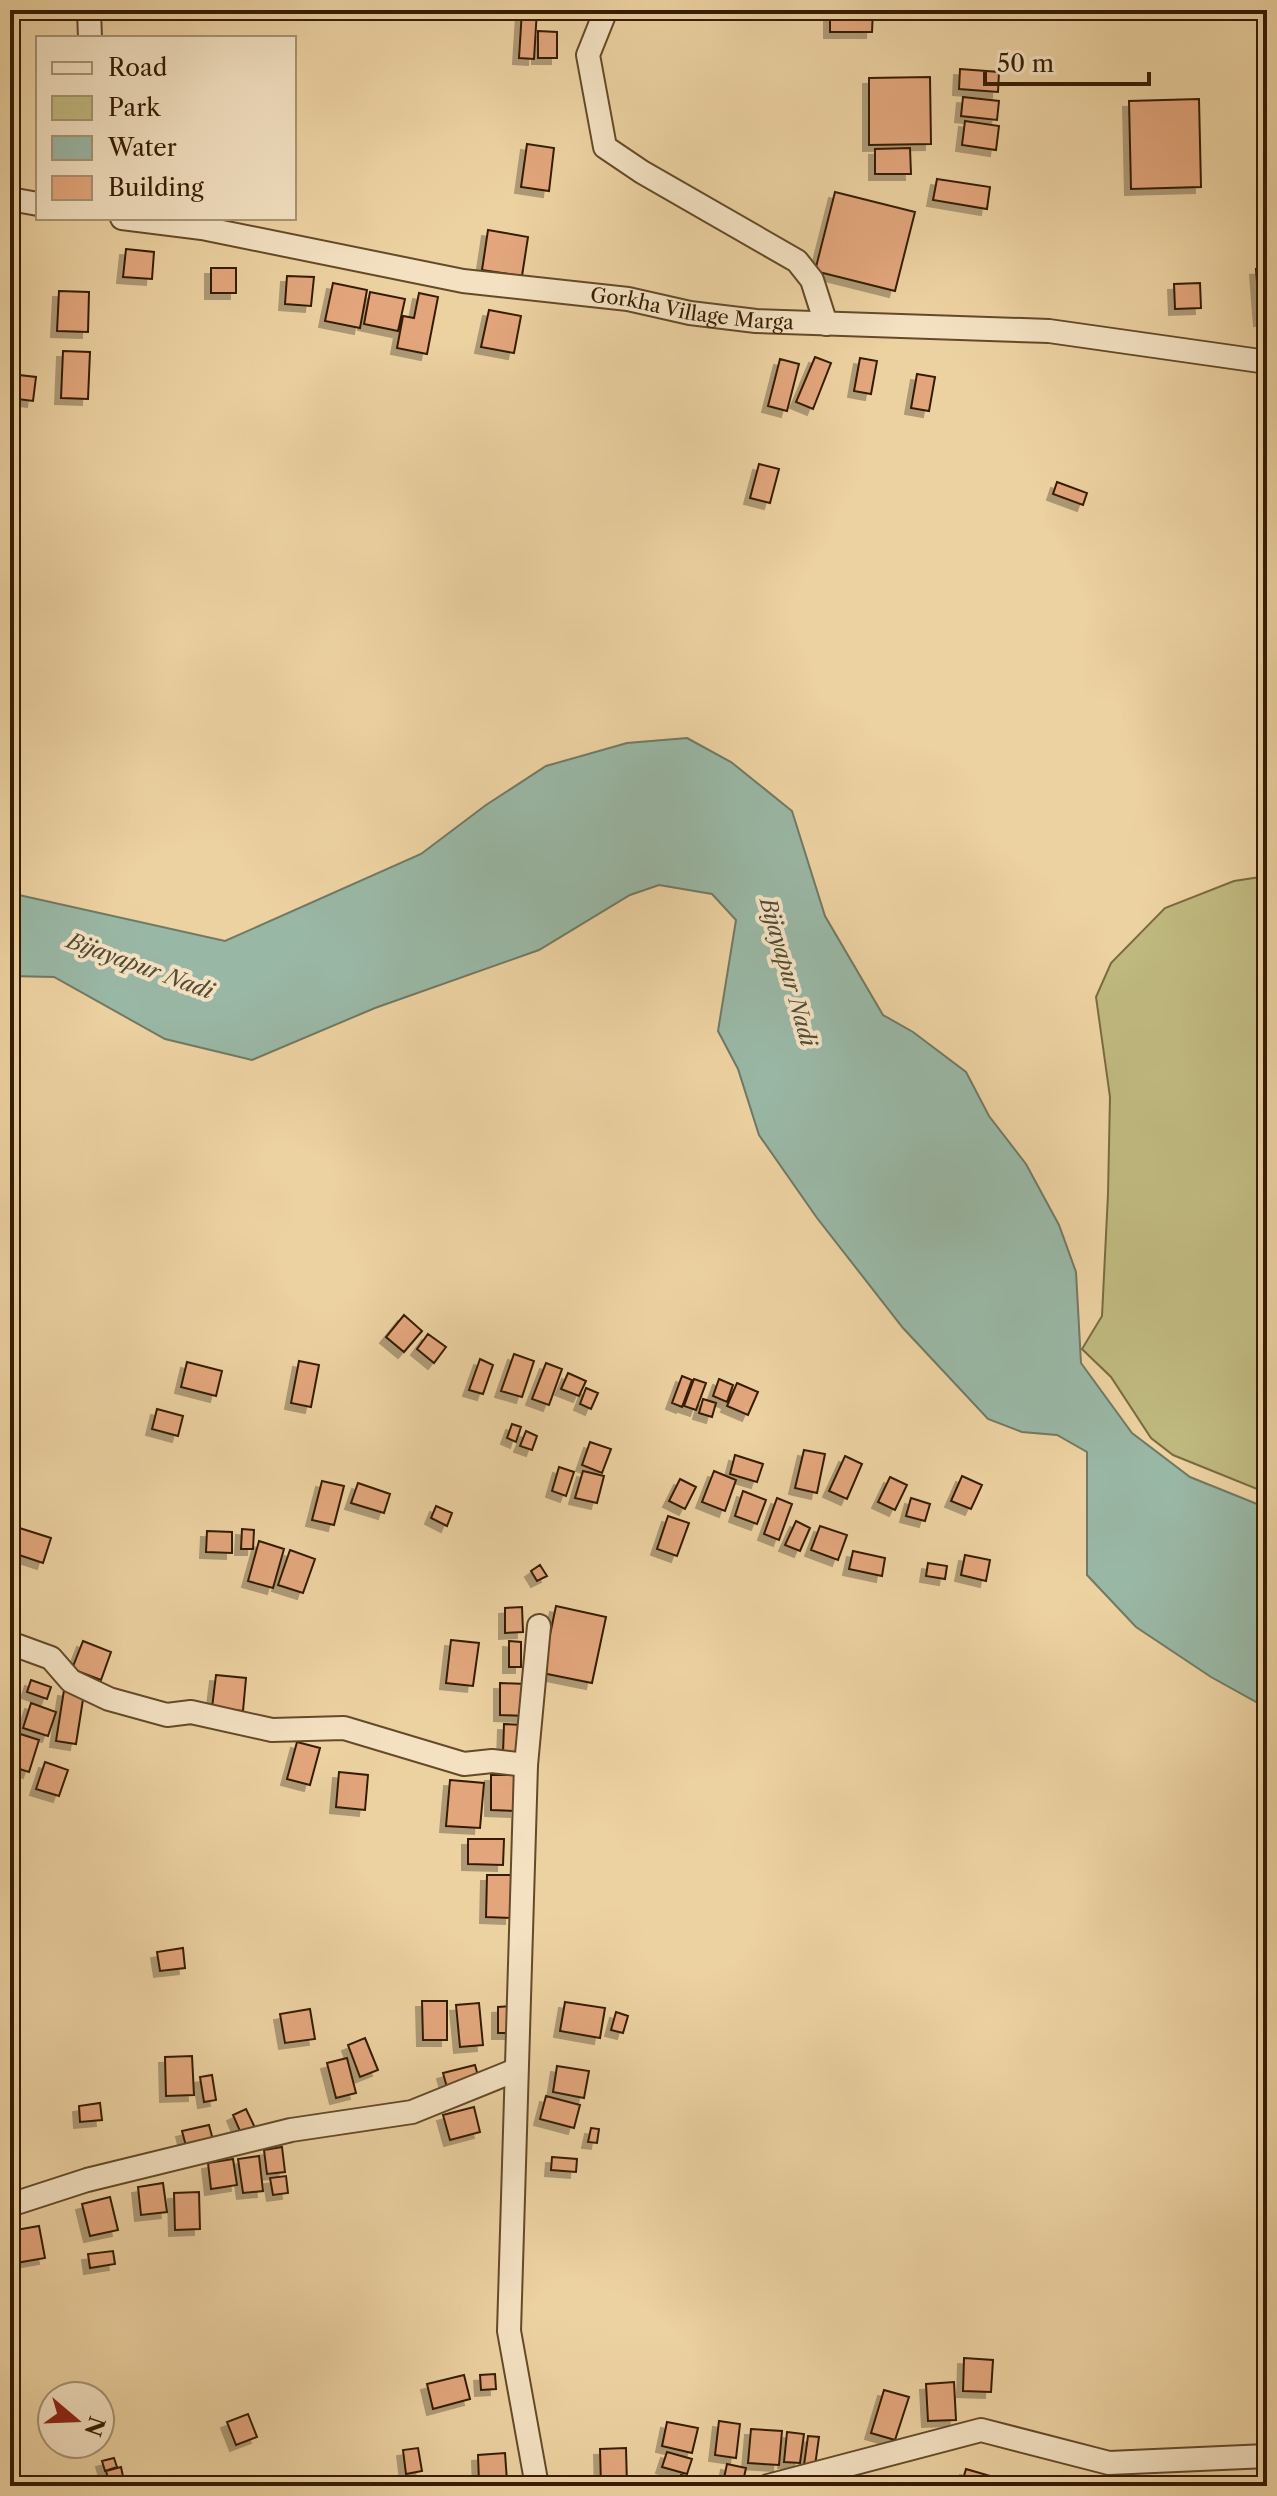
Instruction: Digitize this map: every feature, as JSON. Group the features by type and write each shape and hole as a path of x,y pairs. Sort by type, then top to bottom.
{"street":[{"path":"89,10 90,36"},
{"path":"606,10 588,55 593,99 605,147 642,172 797,261 812,280 826,324"},
{"path":"10,199 36,204"},
{"name":"Gorkha Village Marga","path":"138,220 202,228 463,281 628,299 690,313 756,321 1049,331 1267,362"},
{"path":"537,2486 509,2331 526,1765 539,1626"},
{"path":"10,1643 51,1658 71,1681 109,1699 167,1715 191,1712 272,1730 344,1728 464,1764 492,1761 526,1765"},
{"path":"10,2205 87,2180 291,2130 412,2112 516,2070"},
{"path":"768,2486 981,2430 1109,2463 1267,2456"}],"green space":[{"path":"1267,876 1267,1493 1173,1455 1151,1438 1111,1377 1082,1349 1102,1316 1108,1194 1110,1097 1096,997 1111,963 1165,908 1234,881"}],"water":[{"name":"Bijayapur Nadi","path":"687,738 731,762 792,811 825,916 883,1015 913,1032 966,1072 989,1116 1026,1164 1059,1225 1076,1272 1081,1363 1132,1433 1190,1477 1267,1508 1267,1708 1211,1677 1136,1627 1087,1575 1087,1452 1057,1435 1022,1432 988,1419 903,1328 817,1218 759,1135 738,1069 718,1031 736,920 712,894 659,885 630,895 539,950 375,1008 252,1060 165,1039 54,977 10,976 10,893 225,941 421,854 486,805 546,766 627,743"}],"building":[{"path":"522,10 537,10 534,59 519,58"},
{"path":"830,10 873,10 872,32 830,32"},
{"path":"538,31 557,32 557,58 538,58"},
{"path":"960,69 999,72 998,92 959,89"},
{"path":"930,77 931,144 869,145 869,78"},
{"path":"963,97 999,101 997,120 961,116"},
{"path":"1199,99 1201,187 1131,189 1129,101"},
{"path":"965,121 999,126 996,150 962,145"},
{"path":"527,144 554,148 549,191 521,187"},
{"path":"910,148 911,174 875,174 875,149"},
{"path":"937,179 990,187 987,209 933,200"},
{"path":"835,192 915,212 895,291 815,271"},
{"path":"488,230 528,237 522,276 482,270"},
{"path":"126,249 154,252 152,279 123,277"},
{"path":"211,268 236,268 236,293 211,293"},
{"path":"1267,268 1267,319 1260,320 1256,269"},
{"path":"287,276 314,277 311,306 285,304"},
{"path":"333,283 367,290 360,328 325,321"},
{"path":"1200,283 1201,308 1175,309 1174,284"},
{"path":"59,291 89,292 88,332 57,331"},
{"path":"370,292 405,299 398,331 364,324"},
{"path":"419,293 438,297 427,354 397,348 403,316 414,318"},
{"path":"489,310 521,316 514,353 481,347"},
{"path":"63,351 90,352 88,399 61,398"},
{"path":"815,357 831,363 813,409 796,402"},
{"path":"860,358 877,361 871,394 854,391"},
{"path":"780,359 799,364 787,411 768,406"},
{"path":"10,374 36,377 33,401 10,398"},
{"path":"917,374 935,377 929,411 911,408"},
{"path":"759,464 779,469 770,503 750,498"},
{"path":"1057,482 1087,493 1083,505 1053,494"},
{"path":"404,1315 422,1331 404,1352 386,1337"},
{"path":"428,1334 446,1347 434,1363 417,1349"},
{"path":"514,1354 534,1361 522,1397 501,1391"},
{"path":"480,1359 493,1365 483,1394 469,1390"},
{"path":"299,1361 319,1365 311,1407 291,1403"},
{"path":"187,1362 222,1371 216,1396 181,1387"},
{"path":"546,1363 562,1369 549,1405 532,1399"},
{"path":"568,1373 586,1381 579,1396 561,1389"},
{"path":"682,1376 692,1380 682,1407 672,1403"},
{"path":"694,1379 706,1383 696,1410 684,1406"},
{"path":"719,1379 733,1385 727,1402 713,1396"},
{"path":"737,1383 758,1392 748,1415 727,1406"},
{"path":"586,1388 598,1393 591,1409 580,1404"},
{"path":"703,1399 716,1403 712,1417 699,1413"},
{"path":"157,1409 183,1416 178,1436 152,1429"},
{"path":"512,1424 521,1427 516,1442 507,1438"},
{"path":"526,1431 537,1436 532,1450 520,1446"},
{"path":"590,1442 611,1449 602,1473 582,1465"},
{"path":"804,1450 825,1454 817,1493 795,1488"},
{"path":"735,1455 763,1464 757,1482 730,1474"},
{"path":"845,1456 862,1464 847,1499 829,1491"},
{"path":"559,1467 574,1472 566,1496 552,1491"},
{"path":"583,1471 604,1476 597,1503 575,1498"},
{"path":"714,1471 736,1480 725,1511 702,1502"},
{"path":"962,1476 982,1485 971,1509 951,1501"},
{"path":"890,1477 907,1485 895,1510 878,1502"},
{"path":"680,1479 696,1487 685,1509 669,1501"},
{"path":"322,1481 344,1486 334,1525 312,1520"},
{"path":"358,1483 390,1494 384,1513 351,1503"},
{"path":"743,1491 766,1500 757,1524 735,1516"},
{"path":"777,1498 792,1504 779,1540 764,1534"},
{"path":"911,1498 930,1504 925,1521 906,1516"},
{"path":"436,1506 452,1513 447,1526 431,1518"},
{"path":"668,1516 689,1523 677,1556 657,1549"},
{"path":"796,1521 810,1528 800,1551 785,1545"},
{"path":"10,1525 51,1538 43,1563 10,1552"},
{"path":"820,1526 847,1535 838,1560 811,1550"},
{"path":"242,1529 254,1530 253,1549 241,1549"},
{"path":"207,1531 232,1532 232,1553 206,1552"},
{"path":"259,1541 284,1549 273,1588 248,1581"},
{"path":"290,1550 315,1559 303,1593 278,1585"},
{"path":"853,1551 885,1558 882,1576 849,1569"},
{"path":"965,1555 990,1560 986,1581 961,1575"},
{"path":"928,1563 947,1566 945,1579 926,1576"},
{"path":"540,1565 547,1576 537,1581 531,1571"},
{"path":"556,1606 606,1617 592,1683 542,1673"},
{"path":"522,1607 523,1632 505,1633 505,1608"},
{"path":"451,1640 479,1643 473,1686 446,1683"},
{"path":"83,1641 111,1652 101,1680 72,1669"},
{"path":"509,1641 521,1642 521,1667 509,1667"},
{"path":"216,1675 246,1678 243,1711 212,1708"},
{"path":"31,1680 51,1687 47,1699 27,1692"},
{"path":"500,1683 526,1684 525,1716 500,1715"},
{"path":"64,1690 84,1693 76,1744 56,1741"},
{"path":"31,1703 56,1712 48,1736 23,1728"},
{"path":"504,1724 525,1725 523,1754 503,1753"},
{"path":"14,1732 39,1740 29,1772 10,1766"},
{"path":"297,1742 320,1748 310,1785 287,1779"},
{"path":"45,1762 68,1770 59,1796 36,1789"},
{"path":"339,1772 368,1775 365,1810 336,1807"},
{"path":"491,1775 516,1775 516,1811 491,1810"},
{"path":"450,1780 484,1783 480,1828 446,1826"},
{"path":"468,1839 504,1839 503,1865 468,1864"},
{"path":"487,1875 512,1875 511,1918 486,1917"},
{"path":"183,1948 185,1968 160,1971 157,1952"},
{"path":"422,2001 447,2001 447,2040 423,2040"},
{"path":"565,2002 605,2008 600,2038 560,2031"},
{"path":"479,2003 483,2045 460,2047 456,2005"},
{"path":"512,2006 513,2033 498,2033 498,2007"},
{"path":"310,2009 315,2039 285,2043 280,2014"},
{"path":"616,2012 628,2016 623,2033 611,2030"},
{"path":"365,2038 378,2070 360,2077 348,2045"},
{"path":"192,2056 194,2095 166,2096 165,2057"},
{"path":"347,2058 356,2093 336,2098 327,2063"},
{"path":"475,2065 480,2083 448,2091 443,2073"},
{"path":"557,2066 589,2071 584,2098 553,2092"},
{"path":"212,2075 216,2100 204,2102 200,2077"},
{"path":"546,2096 580,2105 574,2128 540,2119"},
{"path":"100,2103 102,2120 80,2122 79,2106"},
{"path":"474,2107 480,2132 450,2140 443,2115"},
{"path":"246,2109 257,2132 243,2138 233,2115"},
{"path":"209,2125 214,2144 187,2150 182,2131"},
{"path":"591,2128 599,2129 597,2143 588,2142"},
{"path":"282,2147 285,2172 267,2174 264,2150"},
{"path":"259,2156 263,2191 243,2193 238,2159"},
{"path":"552,2157 577,2159 576,2172 551,2170"},
{"path":"233,2159 237,2185 211,2189 208,2163"},
{"path":"286,2176 288,2193 273,2195 270,2178"},
{"path":"163,2183 167,2212 141,2215 138,2187"},
{"path":"199,2192 200,2229 175,2230 174,2193"},
{"path":"110,2197 118,2230 90,2236 82,2204"},
{"path":"39,2226 45,2258 16,2263 10,2231"},
{"path":"113,2251 115,2264 90,2268 88,2254"},
{"path":"964,2358 993,2360 991,2392 963,2391"},
{"path":"495,2374 496,2389 481,2390 480,2375"},
{"path":"464,2375 470,2399 433,2409 427,2384"},
{"path":"954,2382 956,2420 928,2421 926,2384"},
{"path":"884,2390 909,2397 895,2440 871,2433"},
{"path":"248,2414 257,2437 236,2445 227,2422"},
{"path":"719,2421 740,2424 736,2458 715,2455"},
{"path":"667,2422 698,2428 692,2453 662,2446"},
{"path":"751,2429 782,2431 779,2465 748,2463"},
{"path":"787,2432 804,2434 800,2463 784,2462"},
{"path":"808,2436 819,2437 815,2466 804,2465"},
{"path":"418,2448 422,2471 406,2474 403,2450"},
{"path":"626,2448 627,2485 601,2486 600,2449"},
{"path":"667,2452 692,2459 687,2474 662,2467"},
{"path":"505,2453 507,2481 479,2483 478,2455"},
{"path":"115,2460 117,2467 105,2471 102,2461"},
{"path":"727,2464 746,2468 742,2486 723,2483"},
{"path":"121,2467 125,2486 110,2486 106,2471"},
{"path":"966,2469 997,2478 995,2486 961,2486"},
{"path":"681,2475 711,2483 710,2486 678,2486"}]}
